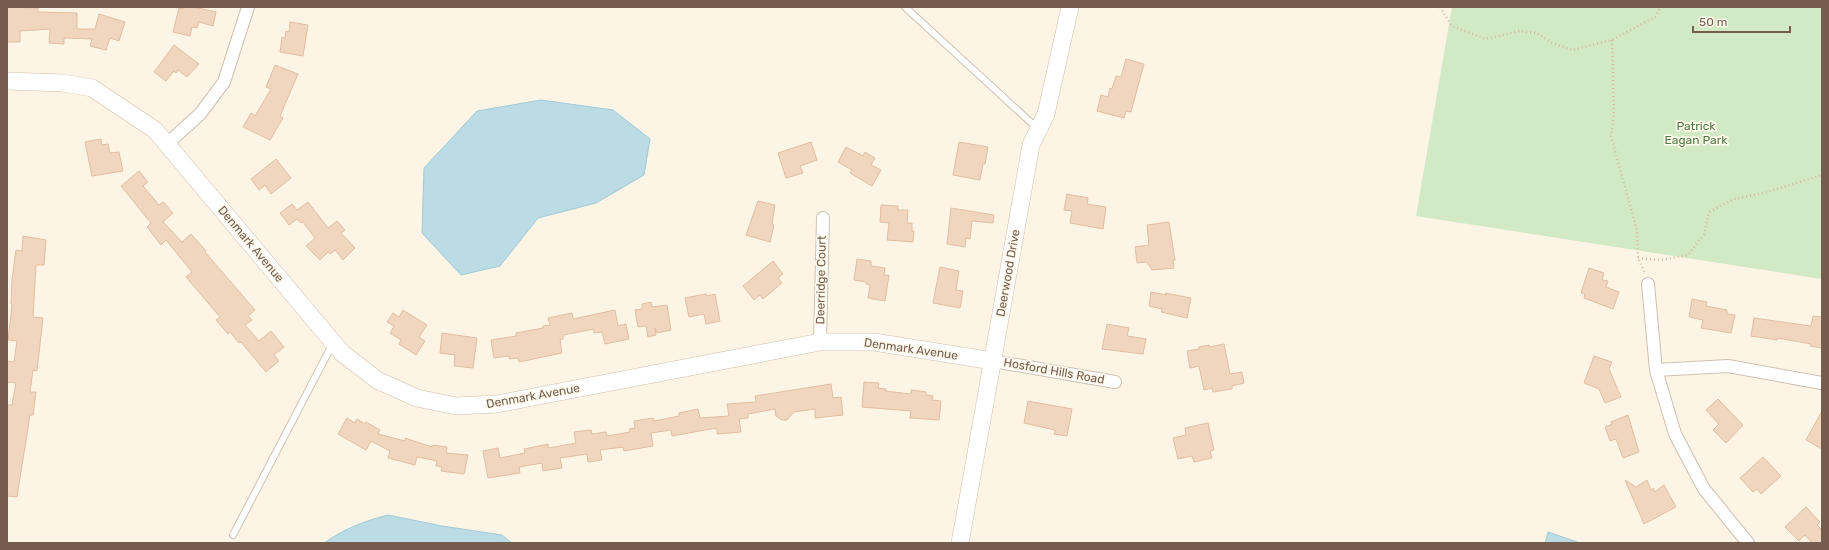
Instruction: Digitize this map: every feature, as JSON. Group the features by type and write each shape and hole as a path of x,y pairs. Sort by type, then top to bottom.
{"street":[{"path":"167,144 200,114 224,82 248,7"},
{"name":"Deerwood Drive","path":"960,543 1031,145 1046,114 1070,7"},
{"name":"Denmark Avenue","path":"7,81 63,83 92,88 155,130 342,353 377,380 417,398 456,406 497,404 820,342 874,342 993,361"},
{"name":"Deerridge Court","path":"820,342 823,218"},
{"path":"1648,284 1656,370 1675,434 1704,489 1748,543"},
{"name":"Hosford Hills Road","path":"993,361 1115,382"},
{"path":"1656,370 1728,366 1822,383"}],"lane":[{"path":"905,7 1039,129"},
{"path":"233,535 333,343"}],"path":[{"path":"1440,7 1452,26 1486,38 1519,31 1537,34 1552,43 1573,50 1612,40 1655,17 1661,7"},
{"path":"1612,40 1614,114 1611,136 1637,231 1638,258 1648,284"},
{"path":"1638,258 1661,260 1688,255 1704,234 1709,212 1734,199 1764,193 1822,175"}],"green space":[{"name":"Patrick Eagan Park","path":"1452,7 1822,7 1822,279 1416,216"}],"water":[{"path":"541,100 613,110 650,139 644,175 596,203 538,218 500,266 461,275 422,233 424,168 477,111"},
{"path":"388,515 442,526 502,535 512,543 324,543 354,526"},
{"path":"1548,532 1580,543 1545,543"}],"building":[{"path":"7,7 38,8 38,12 77,13 77,29 95,29 99,14 125,22 119,41 110,38 106,50 90,46 92,39 64,38 64,44 49,43 50,29 20,31 20,42 7,42"},
{"path":"183,7 194,7 216,12 213,26 199,22 197,28 192,27 190,36 173,32 179,8 183,9"},
{"path":"290,22 308,25 303,56 280,52 282,37 285,38 286,31 289,32"},
{"path":"174,45 199,64 187,77 178,70 176,73 174,71 166,81 154,72"},
{"path":"1126,59 1144,64 1131,112 1126,111 1124,118 1097,111 1101,95 1108,97 1110,88 1112,89 1116,76 1121,77"},
{"path":"275,65 298,74 280,116 283,118 270,140 243,127 251,113 255,116 271,89 266,87"},
{"path":"101,139 102,145 108,144 110,153 119,152 123,171 92,176 85,142"},
{"path":"811,142 817,160 800,166 803,173 786,178 778,153"},
{"path":"959,142 988,147 980,180 953,175"},
{"path":"846,147 863,156 865,152 875,158 871,165 881,170 872,186 850,173 852,170 838,162"},
{"path":"276,159 291,178 271,194 265,185 259,190 251,179"},
{"path":"139,171 148,182 143,186 159,205 163,202 173,213 163,222 182,242 191,234 255,310 248,316 252,320 245,325 259,341 271,331 284,347 274,355 279,361 266,372 241,342 239,343 230,332 228,334 216,320 220,317 186,277 192,272 166,240 161,245 147,227 151,223 121,186"},
{"path":"1067,194 1088,198 1087,204 1106,207 1103,229 1070,223 1072,211 1064,210"},
{"path":"758,201 775,205 772,224 774,225 770,242 746,235"},
{"path":"308,202 328,228 337,221 345,230 341,233 355,248 343,260 335,250 330,254 328,252 320,260 306,246 315,238 303,222 301,223 297,219 289,225 280,213 292,204 297,210"},
{"path":"881,205 898,206 898,210 908,210 907,223 912,223 912,231 914,231 913,242 887,240 889,223 880,222"},
{"path":"951,208 994,215 993,223 972,221 970,239 966,238 965,247 947,244"},
{"path":"1169,222 1175,260 1173,260 1174,268 1152,270 1147,262 1137,263 1135,247 1149,245 1147,225"},
{"path":"23,236 46,240 44,265 36,265 33,317 43,318 37,371 33,370 30,392 36,392 33,415 30,415 17,497 7,496 7,405 12,405 16,383 7,382 7,361 14,362 17,341 8,340 12,305 12,280 16,250 22,251"},
{"path":"857,259 871,261 871,266 885,268 884,275 889,275 885,301 868,298 870,285 866,284 866,282 854,280"},
{"path":"773,261 783,274 778,278 782,283 763,299 760,295 754,300 743,286"},
{"path":"940,267 959,271 956,290 963,291 960,308 933,303"},
{"path":"1589,268 1604,273 1602,280 1608,281 1606,287 1619,292 1613,309 1584,298 1585,294 1581,293"},
{"path":"1151,292 1191,298 1187,318 1161,312 1162,309 1149,306"},
{"path":"706,294 707,296 715,294 720,321 706,324 704,314 689,317 685,298"},
{"path":"1692,299 1707,302 1706,306 1727,310 1727,314 1735,315 1731,333 1701,328 1703,320 1689,317"},
{"path":"651,302 652,307 667,305 671,330 657,333 655,328 656,335 648,337 646,326 638,327 635,310 642,309 642,304"},
{"path":"403,310 427,325 419,337 425,341 416,355 399,344 401,340 390,333 394,326 387,322 393,313 399,317"},
{"path":"615,310 618,326 626,324 629,339 605,344 602,332 594,333 594,329 563,335 563,339 560,340 562,353 519,362 518,358 509,359 509,356 494,358 491,340 516,336 516,333 543,328 543,326 550,325 548,318 572,313 573,319"},
{"path":"1813,316 1822,317 1822,348 1810,346 1811,344 1778,338 1777,340 1751,336 1754,318 1811,326"},
{"path":"1107,324 1129,328 1127,336 1146,339 1143,354 1102,349"},
{"path":"442,333 477,338 473,368 454,366 455,355 440,353"},
{"path":"1224,344 1230,374 1242,372 1244,383 1232,386 1232,389 1213,392 1212,388 1204,390 1199,366 1190,368 1187,351 1199,349 1199,347 1209,345 1209,347"},
{"path":"1594,356 1612,362 1609,369 1621,397 1605,403 1599,389 1584,383"},
{"path":"864,382 879,383 878,388 886,389 885,391 911,394 911,390 926,392 926,395 933,396 932,400 941,401 939,420 910,418 911,411 862,407"},
{"path":"831,384 833,398 841,397 843,415 815,418 815,409 794,412 787,420 782,420 776,416 775,409 748,414 748,418 739,419 741,432 717,434 717,428 672,436 671,430 651,433 653,446 624,451 623,447 600,450 602,460 588,462 587,454 560,458 562,468 543,471 542,463 519,467 520,473 488,478 483,451 498,448 500,458 525,453 524,449 548,444 549,448 576,443 574,432 591,430 592,434 606,432 607,436 630,432 629,429 635,428 634,421 653,418 654,421 679,416 679,413 698,409 700,418 729,416 727,404 756,402 755,396"},
{"path":"1718,399 1743,425 1726,443 1713,430 1719,424 1706,410"},
{"path":"1028,401 1072,409 1067,436 1054,434 1055,430 1024,423"},
{"path":"1822,411 1822,449 1806,440"},
{"path":"1628,415 1639,452 1623,458 1616,439 1610,441 1605,427 1612,424 1611,422"},
{"path":"347,418 355,423 357,419 365,424 366,422 380,430 378,434 405,441 405,438 432,447 433,445 447,447 446,453 468,455 464,474 441,471 442,467 436,466 437,461 417,457 415,465 388,458 390,451 371,441 366,450 338,434"},
{"path":"1208,423 1214,450 1210,451 1212,458 1194,462 1192,456 1178,459 1173,438 1186,435 1185,428"},
{"path":"1763,457 1781,476 1761,494 1757,489 1753,492 1740,478"},
{"path":"1625,480 1636,487 1647,480 1651,490 1653,488 1655,492 1664,485 1676,507 1644,524"},
{"path":"1806,507 1820,522 1817,525 1822,530 1822,543 1812,543 1805,535 1799,541 1785,527"}]}
